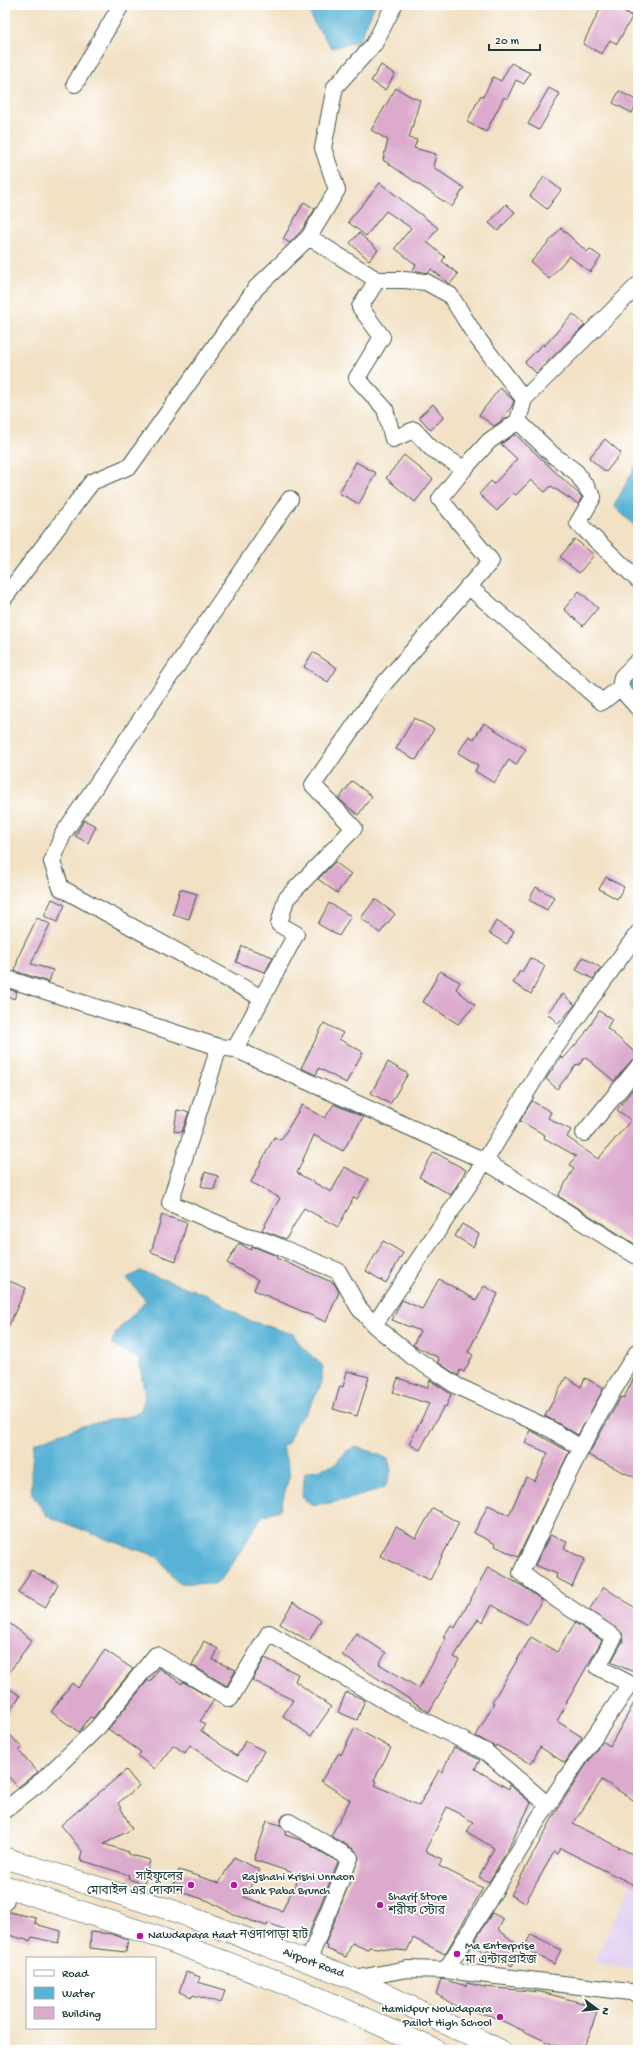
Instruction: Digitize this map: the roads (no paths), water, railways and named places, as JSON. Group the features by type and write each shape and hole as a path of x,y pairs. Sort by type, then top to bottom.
{"main road":[{"name":"Airport Road","path":"5,1858 174,1911 354,1979 500,2050"},
{"path":"7,1892 164,1939 299,1989 356,2013 436,2050"}],"street":[{"path":"75,84 121,5"},
{"path":"5,597 92,482 130,466 256,288 309,237 337,190 323,148 335,86 374,44 394,5"},
{"path":"631,5 638,9"},
{"path":"309,237 377,280 426,282 450,295 475,334 524,400"},
{"path":"377,280 360,307 382,336 357,378 385,409 393,439 414,430 431,448 464,469"},
{"path":"236,1049 296,934 279,924 286,899 354,828 312,784 382,686 491,561 440,499 489,441 518,421 524,400 638,285"},
{"path":"518,421 554,455 576,472 593,498 578,523 638,580"},
{"path":"262,998 61,888 52,862 64,834 290,499"},
{"path":"468,586 602,702 620,688 622,677 638,661"},
{"path":"620,688 638,708"},
{"path":"374,1326 485,1161 544,1062 638,932"},
{"path":"5,978 219,1047 236,1049 485,1161 638,1257"},
{"path":"219,1047 170,1202 247,1236 260,1239 338,1271 359,1308 374,1326 413,1357 457,1386 550,1429 581,1448"},
{"path":"584,1133 638,1067"},
{"path":"446,1970 548,1805 630,1684 598,1667 614,1637 559,1601 521,1573 581,1448 610,1395 638,1351"},
{"path":"5,1810 44,1779 98,1727 156,1655 230,1699 269,1633 387,1702 486,1752 548,1805"},
{"path":"289,1822 350,1858 308,1962"},
{"path":"354,1979 407,1969 446,1970 638,1993"}],"water":[{"path":"307,5 375,5 359,41 332,48 314,23"},
{"path":"638,461 638,529 614,506"},
{"path":"638,666 638,699 628,680"},
{"path":"140,1271 210,1296 247,1320 293,1334 302,1347 323,1366 320,1388 306,1413 296,1423 288,1443 282,1446 290,1473 280,1510 262,1516 227,1573 215,1584 178,1583 157,1556 106,1539 47,1516 32,1494 31,1475 34,1443 85,1425 131,1416 141,1410 145,1397 139,1359 111,1344 117,1331 146,1301 127,1278"},
{"path":"355,1447 370,1451 388,1459 391,1471 385,1487 360,1496 328,1503 312,1504 302,1497 305,1473 334,1465 348,1450"}],"place":[{"name":"সাইফুলের মোবাইল এর দোকান","path":"191,1885"},
{"name":"Rajshahi Krishi Unnaon Bank Paba Brunch","path":"234,1885"},
{"name":"Sharif Store শরীফ স্টোর","path":"380,1905"},
{"name":"Nawdapara Haat নওদাপাড়া হাট","path":"140,1936"},
{"name":"Ma Enterprise মা এন্টারপ্রাইজ","path":"457,1954"},
{"name":"Hamidpur Nowdapara Pailot High School","path":"500,2017"}]}
